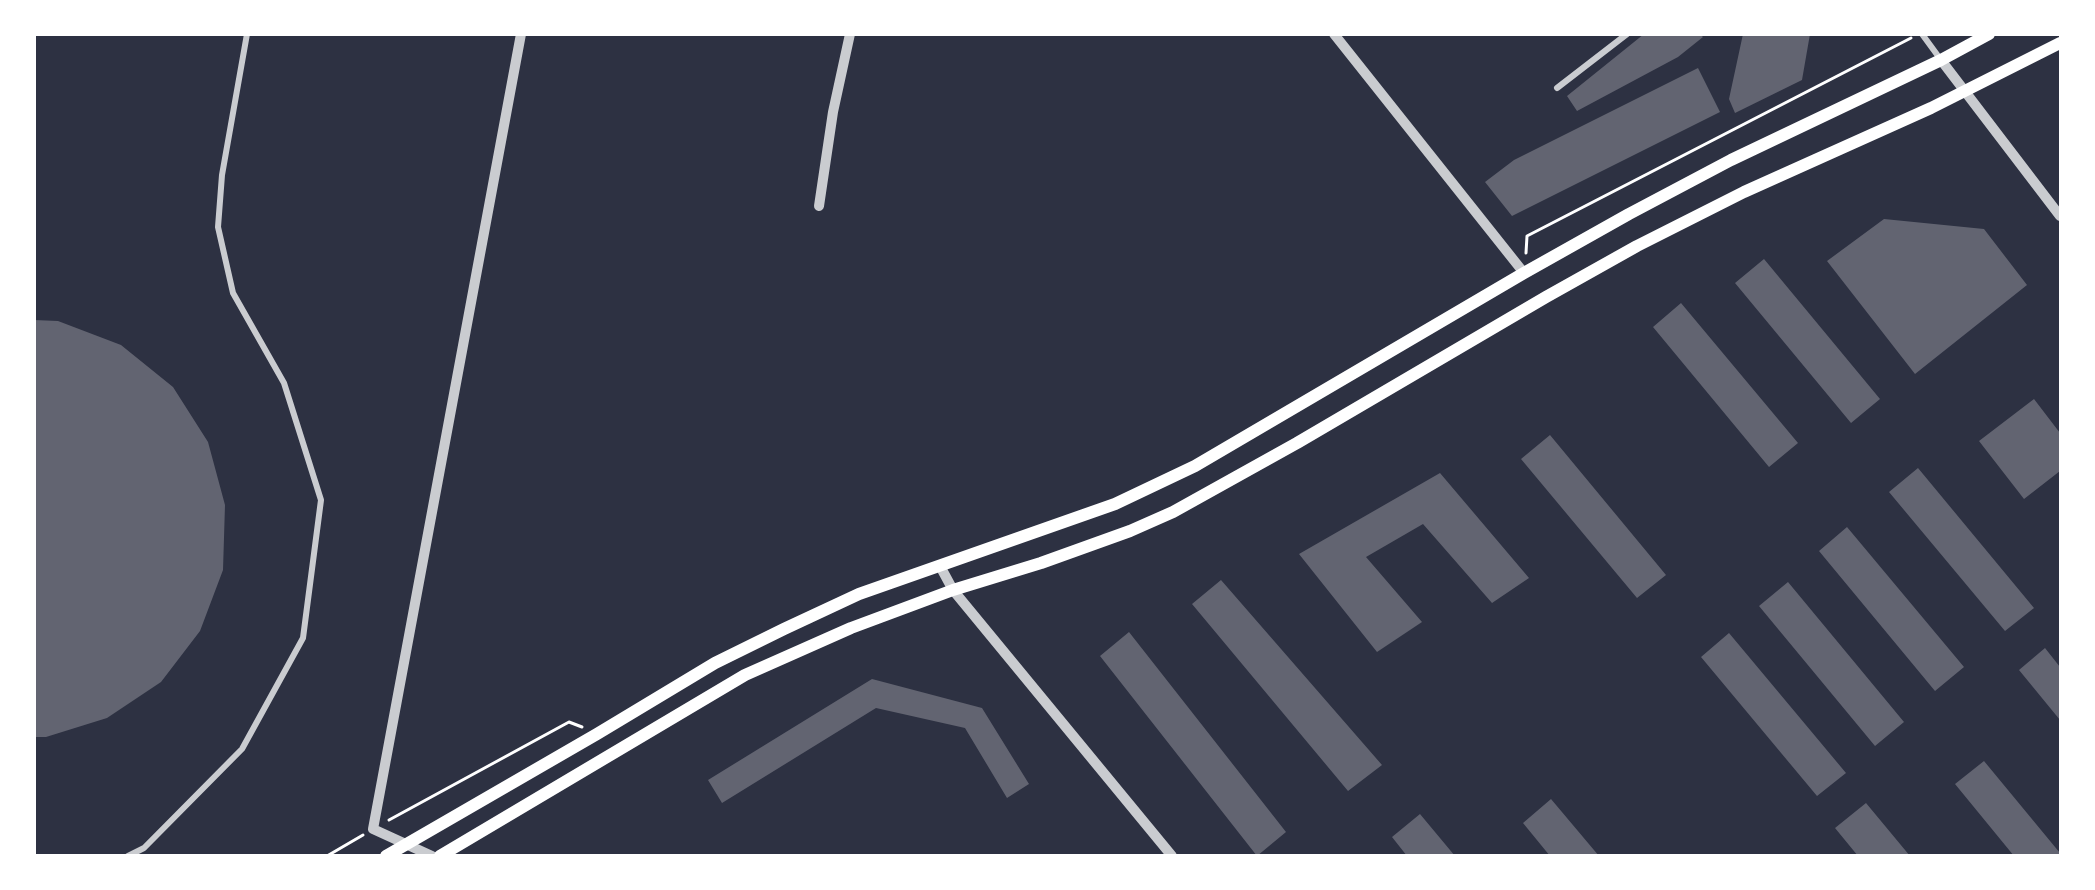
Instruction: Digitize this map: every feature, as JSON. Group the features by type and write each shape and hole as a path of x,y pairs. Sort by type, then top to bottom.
{"main road":[{"path":"386,855 597,734 715,663 774,634 859,594 1115,504 1196,466 1524,273 1731,160 1941,60 1989,34"},
{"path":"440,855 745,675 851,628 952,590 1041,563 1130,531 1173,512 1297,443 1637,246 1744,192 1931,108 2061,43"}],"street":[{"path":"128,855 144,848 242,749 303,638 321,500 284,383 233,293 218,227 222,175 247,34"},
{"path":"432,855 373,829 521,34"},
{"path":"819,206 833,112 850,34"},
{"path":"1334,34 1524,273"},
{"path":"1557,88 1627,34"},
{"path":"1920,34 2061,216"},
{"path":"940,566 952,590 1172,855"}],"path":[{"path":"1524,273 1527,236 1920,34"},
{"path":"327,855 569,722 597,734"}],"building":[{"path":"1644,34 1700,34 1703,37 1678,57 1577,111 1567,96"},
{"path":"1743,34 1810,34 1802,80 1735,113 1729,99"},
{"path":"1698,68 1720,112 1512,216 1485,182 1514,160"},
{"path":"1884,219 1984,229 2027,285 1915,374 1827,261"},
{"path":"1764,259 1880,399 1851,423 1735,283"},
{"path":"1681,303 1798,443 1769,467 1653,327"},
{"path":"34,320 58,321 121,345 173,387 208,442 225,505 223,570 200,631 161,682 107,718 46,737 34,737"},
{"path":"2034,399 2060,433 2060,471 2024,499 1979,441"},
{"path":"1550,435 1666,575 1637,598 1521,459"},
{"path":"1918,468 2034,608 2005,631 1889,492"},
{"path":"1440,473 1529,578 1492,603 1423,524 1366,557 1422,622 1377,652 1299,554"},
{"path":"1847,527 1964,667 1935,691 1819,551"},
{"path":"1221,580 1382,765 1348,791 1192,604"},
{"path":"1788,582 1904,722 1875,746 1759,606"},
{"path":"1129,632 1286,832 1257,856 1100,656"},
{"path":"1729,633 1846,773 1817,796 1701,657"},
{"path":"2045,648 2060,667 2060,720 2019,670"},
{"path":"872,679 982,708 1029,784 1007,798 965,728 876,708 722,803 708,780"},
{"path":"1984,761 2060,853 2060,856 2014,856 1955,784"},
{"path":"1551,799 1599,856 1550,856 1523,823"},
{"path":"1866,803 1910,856 1858,856 1835,828"},
{"path":"1420,814 1455,856 1407,856 1392,837"}]}
